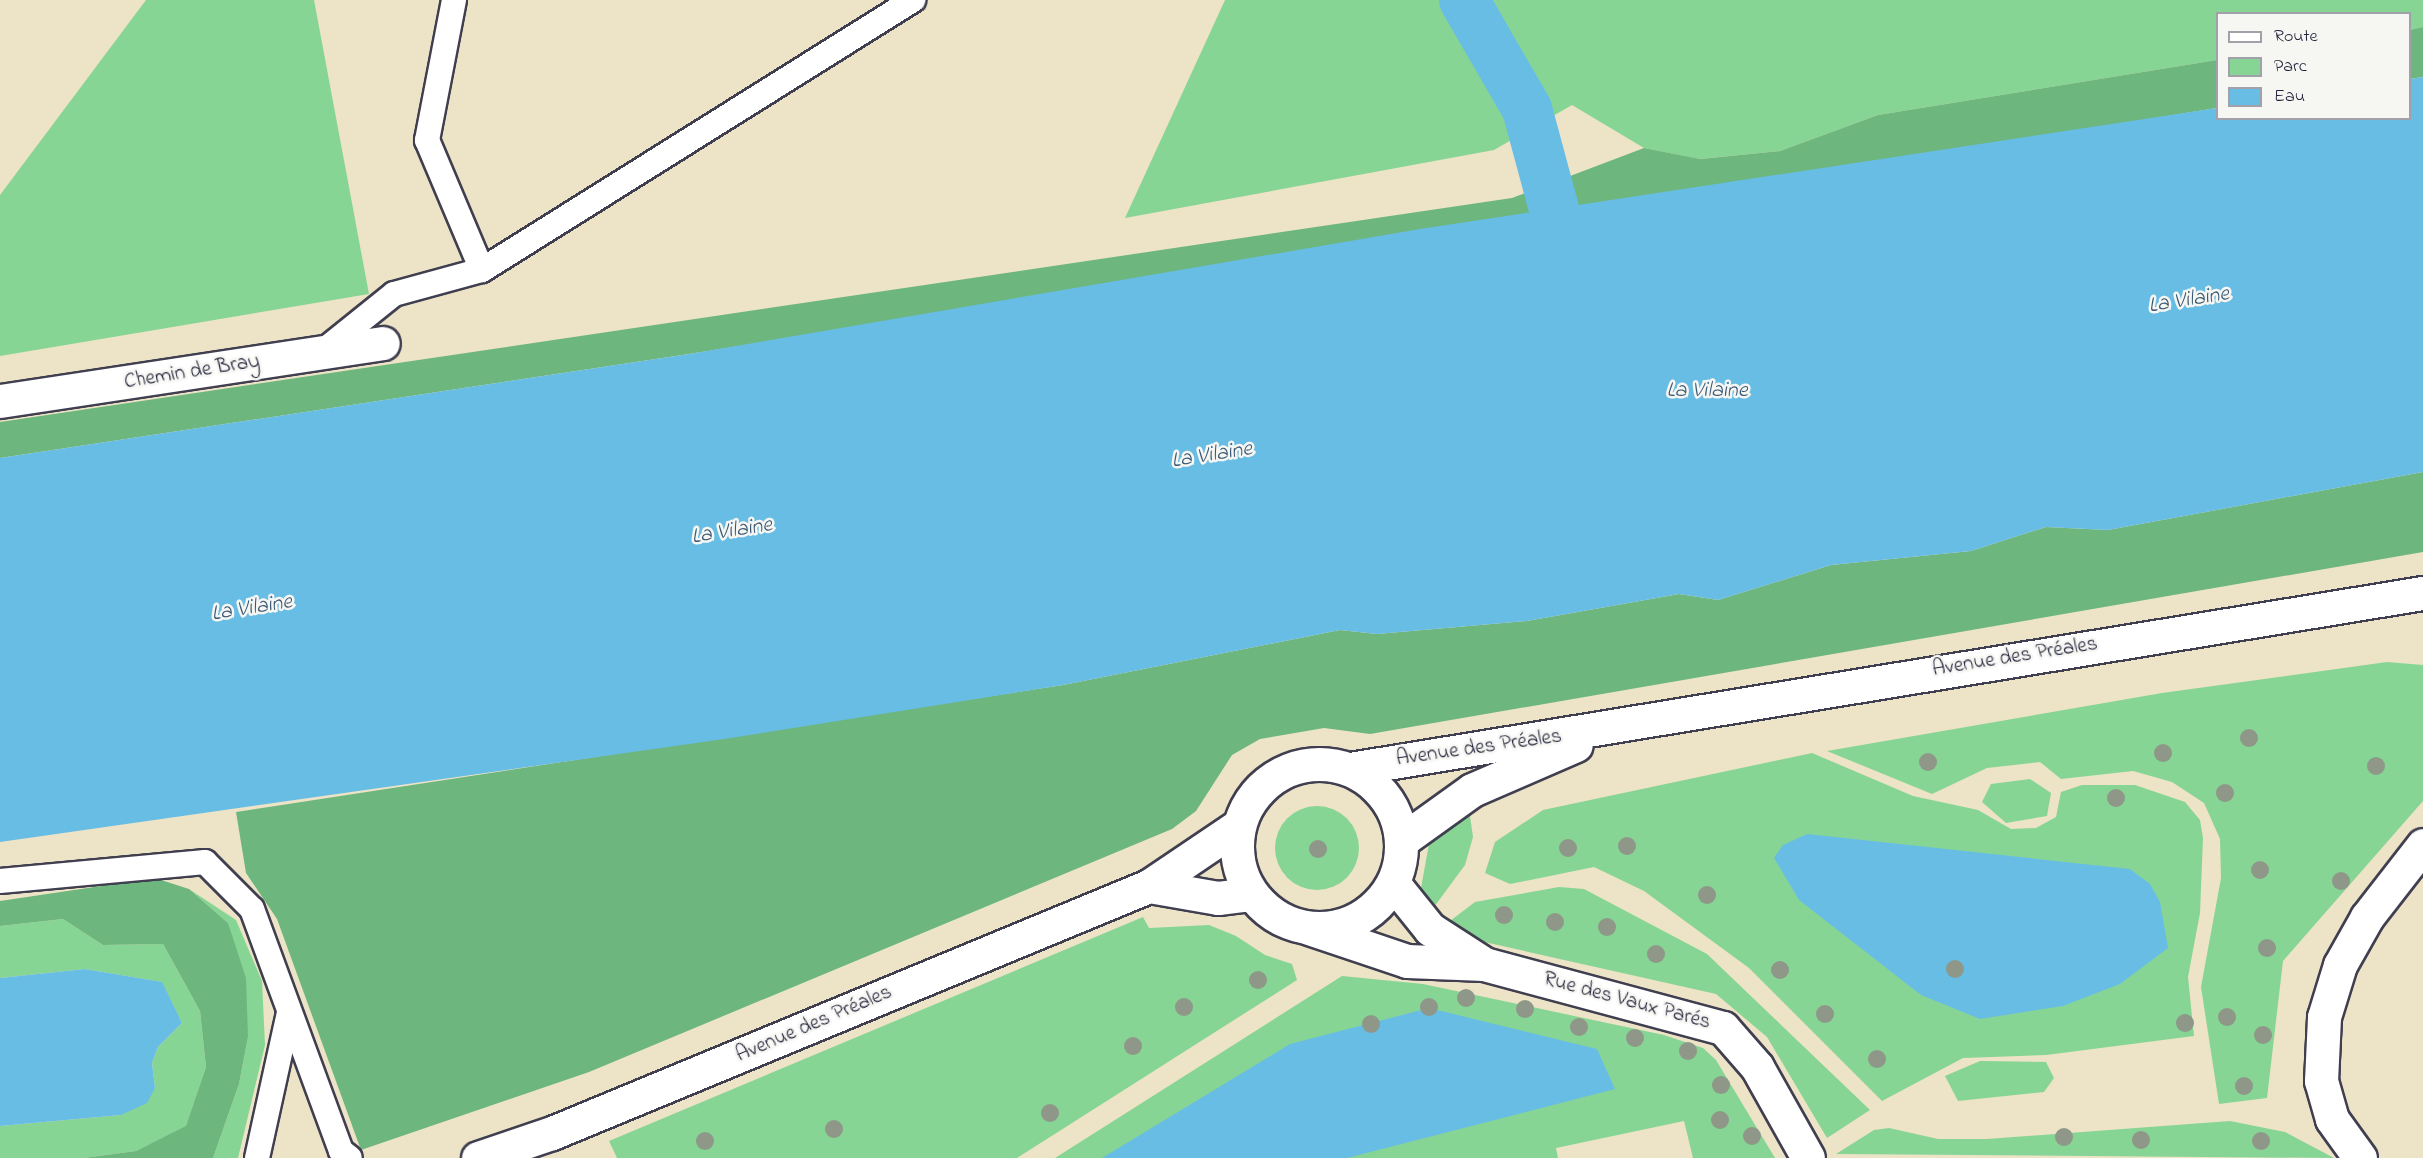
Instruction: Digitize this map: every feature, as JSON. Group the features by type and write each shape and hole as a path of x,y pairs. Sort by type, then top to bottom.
{"main road":[{"name":"Chemin de Bray","path":"0,401 383,343"},
{"name":"Avenue des Préales","path":"1350,769 1454,749 1608,730 1838,685 2423,593"},
{"name":"Avenue des Préales","path":"1401,842 1472,790 1608,730"},
{"path":"1315,763 1350,769 1376,786 1394,812 1401,842 1393,883 1372,909 1343,926 1309,928 1276,918 1250,894 1237,863 1238,826 1253,795 1281,772 1315,763"},
{"name":"Avenue des Préales","path":"478,1158 552,1133 1149,886 1238,826"},
{"path":"2360,1158 2332,1119 2321,1081 2324,1017 2340,965 2367,917 2423,845"},
{"name":"Rue des Vaux Parés","path":"1393,883 1430,929 1484,964"},
{"path":"1149,886 1218,898 1250,894"},
{"name":"Rue des Vaux Parés","path":"1309,928 1407,961 1484,964 1723,1028 1757,1067 1808,1158"}],"lane":[{"path":"454,0 428,140 482,270"},
{"path":"321,352 394,294 482,270 913,0"},
{"path":"0,880 205,862 252,909 341,1151 350,1158"},
{"path":"257,1158 289,1012"}],"green space":[{"path":"146,0 314,0 369,294 0,356 0,195"},
{"path":"1225,0 2423,0 2423,27 2411,30 2411,12 2216,12 2216,60 1878,115 1780,151 1699,159 1644,148 1572,105 1494,150 1125,218"},
{"path":"2423,27 2423,77 2411,79 2411,30"},
{"path":"2216,60 2216,108 689,354 0,458 0,422 1512,198 1644,148 1700,159 1780,151 1878,115"},
{"path":"2423,472 2423,552 1370,734 1324,728 1260,739 1232,755 1196,811 1172,829 589,1072 361,1150 277,919 246,873 236,812 1063,685 1340,630 1377,634 1527,621 1679,594 1718,600 1831,565 1971,551 2046,527 2108,530"},
{"path":"2387,662 2423,665 2423,801 2283,961 2267,1098 2219,1104 2201,987 2221,878 2220,839 2204,803 2172,782 2133,771 2061,779 2040,762 1987,768 1932,794 1827,751 2162,693"},
{"path":"1812,753 1913,796 1978,810 2011,829 2036,828 2056,817 2061,792 2082,785 2135,785 2185,802 2200,820 2203,838 2200,913 2188,977 2194,1036 2046,1055 1963,1058 1882,1101 1749,968 1644,891 1594,867 1510,884 1485,873 1495,842 1543,810"},
{"path":"2030,779 2051,793 2047,816 2006,823 1982,802 1991,784"},
{"path":"1317,806 1333,809 1347,818 1356,832 1359,848 1356,864 1347,878 1333,887 1317,890 1301,887 1287,878 1278,864 1275,848 1278,832 1287,818 1301,809"},
{"path":"1469,809 1473,837 1465,865 1434,907 1421,888 1429,844"},
{"path":"155,878 189,889 228,923 246,978 248,1037 239,1084 213,1158 84,1158 136,1151 186,1126 206,1067 200,1011 163,944 103,945 63,919 0,926 0,901"},
{"path":"1559,887 1584,889 1707,954 1870,1110 1827,1138 1767,1037 1716,994 1480,941 1446,924 1475,902"},
{"path":"189,889 236,920 262,981 265,1045 238,1158 213,1158 239,1084 248,1037 228,923"},
{"path":"1143,917 1149,928 1209,925 1236,936 1265,955 1292,964 1297,980 1017,1158 617,1158 609,1141"},
{"path":"63,919 103,945 163,944 200,1011 206,1067 186,1127 136,1151 84,1158 0,1158 0,1126 121,1115 155,1088 152,1063 158,1047 182,1023 161,982 85,969 0,978 0,926"},
{"path":"1342,976 1423,984 1664,1035 1703,1048 1716,1060 1775,1158 1693,1158 1684,1121 1556,1148 1558,1158 1055,1158"},
{"path":"1980,1061 2046,1062 2054,1078 2044,1092 1958,1101 1945,1076"},
{"path":"2230,1121 2285,1132 2334,1158 1836,1154 1874,1130 1889,1128 1938,1139 1987,1139"}],"water":[{"name":"La Vilaine","path":"2423,77 2423,472 2108,530 2046,527 1971,551 1831,565 1718,600 1679,594 1527,621 1377,634 1340,630 1063,685 724,739 0,842 0,458 689,354 1420,229 2216,108 2216,120 2411,120 2411,79"},
{"path":"1807,834 2130,869 2150,884 2160,902 2168,948 2120,984 2063,1006 1980,1019 1921,995 1799,900 1774,858 1783,845"},
{"path":"85,969 162,982 182,1023 158,1047 152,1063 155,1088 147,1103 121,1115 0,1126 0,978"},
{"path":"1429,1008 1597,1049 1615,1089 1347,1158 1102,1158 1290,1044"}],"waterway":[{"path":"1464,0 1527,109 1554,209"}]}
